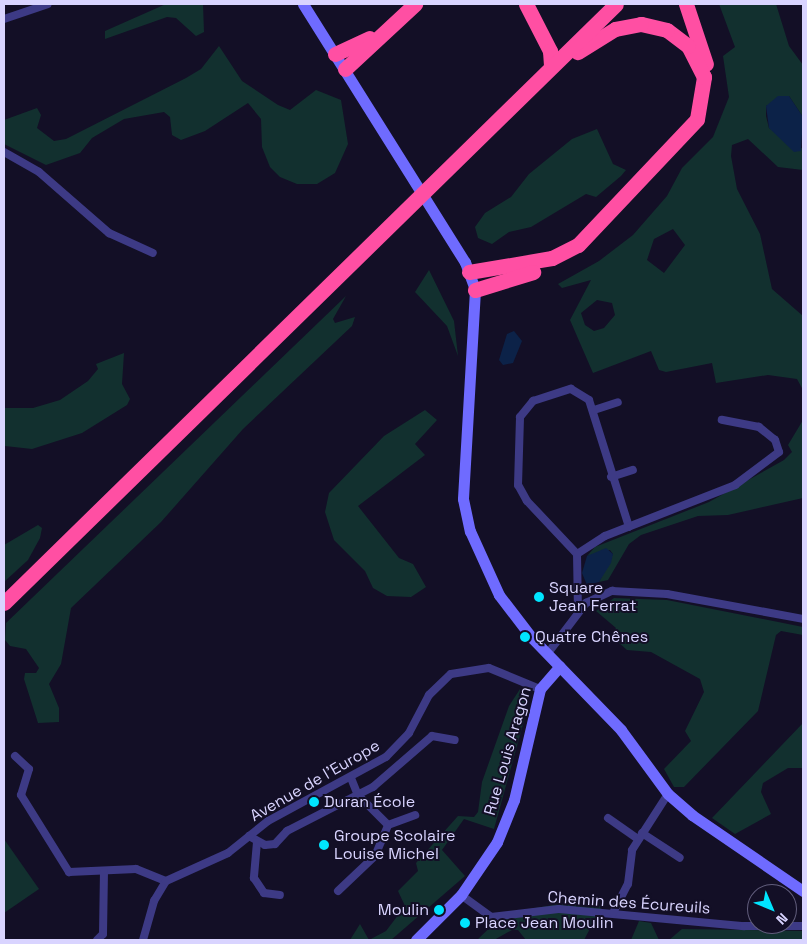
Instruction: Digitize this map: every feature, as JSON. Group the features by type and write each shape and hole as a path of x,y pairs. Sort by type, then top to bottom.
{"highway":[{"path":"335,54 363,43 404,4"},
{"path":"345,70 415,4"},
{"path":"526,4 550,51 547,71"},
{"path":"4,603 616,4"},
{"path":"475,290 552,266 578,253 696,138 713,99 711,79 686,4"},
{"path":"469,272 552,258 578,245 685,136 704,98 704,77 688,46 667,30 641,24 607,33 557,70 547,71"}],"street":[{"path":"4,19 48,4"},
{"path":"303,4 442,223 469,272 475,290 475,319 463,482 467,516 499,596 548,653 621,730 668,794 692,815 803,891"},
{"path":"4,152 38,172 109,233 153,253"},
{"path":"578,612 577,554 521,492 517,476 520,417 533,402 571,389 585,395 594,410 594,427 629,528"},
{"path":"594,410 618,402"},
{"path":"577,554 629,528 736,484 779,452 775,440 759,427 722,420"},
{"path":"611,477 633,470"},
{"path":"548,653 578,612 593,597 612,591 667,594 803,619"},
{"name":"Rue Louis Aragon","path":"416,940 461,895 505,825 540,689 560,666"},
{"name":"Avenue de l'Europe","path":"166,881 220,857 249,836 351,778 400,746 428,695 451,674 489,668 540,689"},
{"path":"249,836 256,842 275,844 287,831 358,795 393,772 432,736 455,740"},
{"path":"15,756 29,769 20,794 67,869 80,874 143,870 166,881 154,901 143,940"},
{"path":"351,778 358,795 388,824"},
{"path":"612,913 628,884 640,836 668,794"},
{"path":"338,891 375,856 388,824 415,814"},
{"path":"608,818 680,858"},
{"path":"256,842 254,878 264,893 280,895"},
{"path":"97,940 103,934 104,872"},
{"name":"Chemin des Écureuils","path":"461,895 491,917 559,909 744,926 803,926"}],"green space":[{"path":"166,4 203,4 204,32 196,36 176,18 167,17 105,39 105,31"},
{"path":"719,4 776,4 789,46 803,65 803,117 789,96 766,106 766,116 769,128 803,149 803,170 778,167 748,139 732,145 731,156 737,189 760,234 772,289 803,316 803,390 797,379 768,375 716,383 712,363 666,372 659,370 651,351 593,373 570,320 591,280 562,288 558,284 599,261 633,235 667,196 682,168 713,137 729,97 723,56 735,47","holes":["673,229 685,245 664,273 647,260 654,239","597,300 612,303 615,315 604,328 594,331 585,325 581,313"]},
{"path":"219,46 242,81 278,105 290,110 316,90 341,100 348,144 335,173 317,184 297,184 280,177 270,167 262,147 261,119 248,103 205,131 181,140 172,135 170,117 164,112 124,119 92,138 80,153 46,165 4,144 4,120 37,108 41,115 37,128 54,141 66,139 201,69"},
{"path":"597,129 613,164 626,170 621,176 596,197 586,194 531,227 509,232 492,244 478,238 475,227 485,213 511,197 529,174 572,139"},
{"path":"429,270 454,321 458,356 447,326 415,292"},
{"path":"346,296 333,319 335,323 355,317 352,326 243,429 161,522 71,608 61,664 49,684 59,708 59,722 38,723 24,679 25,673 36,673 39,668 26,649 10,646 5,640 6,623"},
{"path":"124,353 122,384 130,399 127,405 82,433 32,449 5,446 4,408 33,408 60,400 88,381 98,369 96,364"},
{"path":"425,410 437,420 415,444 425,455 358,506 399,558 413,564 426,587 411,597 387,596 373,588 365,571 334,540 325,512 329,493 384,436"},
{"path":"803,420 803,498 728,515 698,516 641,535 629,544 608,580 599,582 613,554 610,550 587,556 595,547 709,502 784,460 792,452 788,445"},
{"path":"38,525 42,528 40,538 28,560 4,582 4,545"},
{"path":"614,598 667,600 803,627 803,635 781,631 776,635 758,711 684,787 674,787 664,769 691,741 685,731 704,692 700,679 651,652 627,650 611,636 616,628 596,611"},
{"path":"520,689 527,710 494,829 464,819 442,850 465,876 391,940 369,940 386,931 405,906 398,891 418,871 416,863 458,816 474,817 478,812 482,782 509,706"},
{"path":"803,723 803,768 788,768 763,783 761,792 771,814 735,834 712,818"},
{"path":"4,839 39,889 4,913"},
{"path":"559,904 602,906 584,940 526,940 518,930 512,930 494,940 477,940 505,913"},
{"path":"639,921 651,923 659,940 631,940"},
{"path":"360,924 369,940 350,940"},
{"path":"682,929 747,930 747,934 797,934 797,931 803,931 803,940 669,940"}],"water":[{"path":"778,96 789,96 803,117 801,151 794,152 769,128 766,106"},
{"path":"514,331 522,341 513,363 503,365 499,360 507,334"},
{"path":"606,548 613,554 611,563 599,582 587,585 582,573 587,556"}],"place":[{"name":"Square Jean Ferrat","path":"539,597"},
{"name":"Quatre Chênes","path":"525,637"},
{"name":"Duran École","path":"314,802"},
{"name":"Groupe Scolaire Louise Michel","path":"324,845"},
{"name":"Moulin","path":"439,910"},
{"name":"Place Jean Moulin","path":"465,923"}]}
